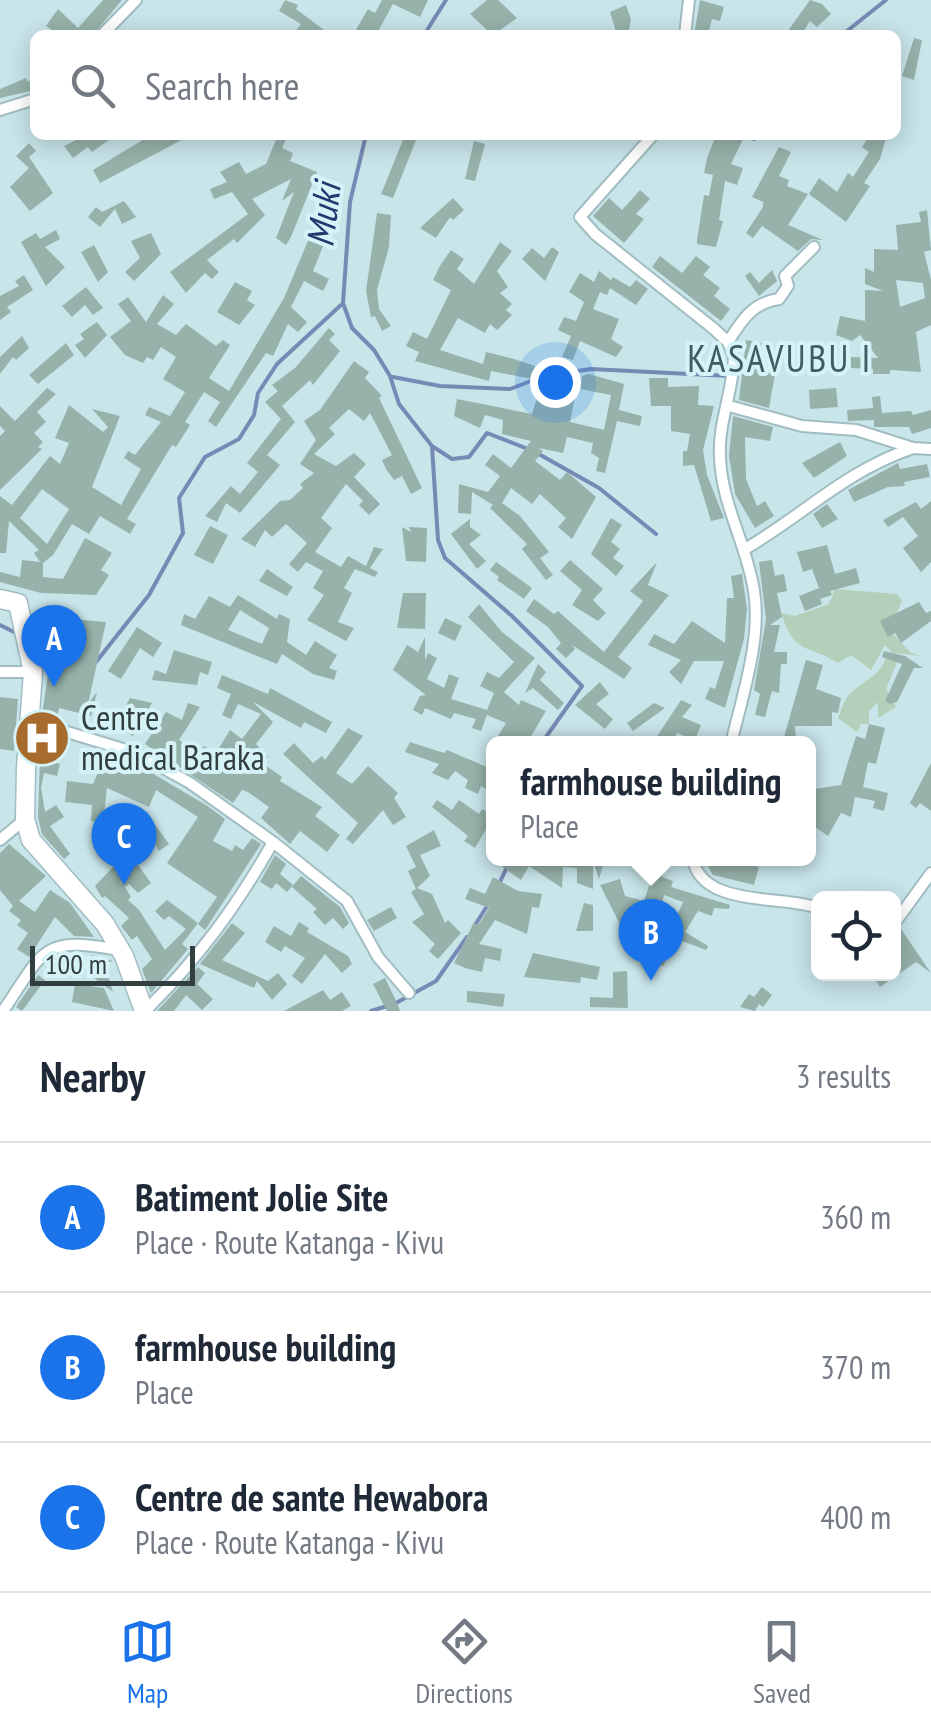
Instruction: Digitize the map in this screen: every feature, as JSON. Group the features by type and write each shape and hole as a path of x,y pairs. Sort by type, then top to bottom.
{"highway":[{"path":"0,599 18,603 33,672 25,819 31,840 93,906 121,950 145,1011"}],"street":[{"path":"107,30 136,0"},
{"path":"687,30 690,0"},
{"path":"0,110 30,101"},
{"path":"649,140 580,217 595,234 728,342 734,358 729,406 720,433 720,460 728,510 745,549 756,595 754,634 733,736"},
{"path":"728,342 744,316 764,301 780,298 788,286 785,276 814,247"},
{"path":"729,406 802,426 872,434 913,448 931,449"},
{"path":"745,549 784,526 838,482 871,463 913,448"},
{"path":"0,672 33,672"},
{"path":"31,721 136,753 190,782 347,902 378,957 409,993"},
{"path":"0,840 25,819"},
{"path":"145,1011 216,934 272,842"},
{"path":"694,866 704,882 719,890 811,907"},
{"path":"901,914 931,873"},
{"path":"3,1011 45,952 58,943 74,941 121,950"}],"green space":[{"path":"835,589 897,594 902,601 896,615 881,621 911,653 922,656 893,653 885,645 871,670 851,655 838,663 796,642 781,613 795,616 829,604"},
{"path":"886,655 897,662 886,689 896,707 878,718 878,702 869,711 869,724 861,724 857,732 838,718 847,697 876,673"}],"building":[{"path":"103,0 122,0 97,30 52,30 46,26 58,9 78,28"},
{"path":"285,0 298,5 296,9 324,30 296,30 301,24 279,11"},
{"path":"382,0 428,0 420,17 393,4 379,30 356,30 368,9 375,13"},
{"path":"487,0 498,0 517,18 500,30 487,30 470,14"},
{"path":"700,0 724,7 720,21 712,19 709,30 695,30"},
{"path":"810,0 822,4 831,14 817,27 810,21 804,30 789,30"},
{"path":"626,5 631,19 629,30 615,30 610,12"},
{"path":"914,38 922,40 914,80 902,76"},
{"path":"26,78 30,91 0,98 0,89"},
{"path":"76,140 109,140 92,152 88,147 73,158 64,146"},
{"path":"143,140 182,140 100,183 93,170"},
{"path":"276,140 286,140 282,148 293,153 290,161 317,172 291,237 286,245 276,238 294,192 282,201 291,179 252,199 265,215 237,243 234,239 207,260 219,272 212,279 205,273 186,293 170,272 248,214 232,192 214,199 210,189 227,182 220,172 239,162 246,174 266,164"},
{"path":"403,140 416,140 393,198 381,194"},
{"path":"714,140 743,140 731,164 743,168 737,185 725,181 719,220 723,221 716,247 697,244 704,195 709,196 713,175 704,173"},
{"path":"867,140 886,140 880,159 864,183 870,186 846,222 809,194 819,178 837,192 848,173 853,177 869,152 862,147"},
{"path":"474,141 485,144 475,181 465,179"},
{"path":"29,143 36,151 29,157 53,193 30,211 10,187 29,168 16,156"},
{"path":"779,147 791,152 779,176 789,180 787,186 808,194 788,225 823,240 811,239 798,251 762,226 753,238 746,233 763,207 763,202 752,197"},
{"path":"640,190 650,199 636,214 644,219 624,243 593,216 609,198 622,210"},
{"path":"453,198 464,210 453,220 450,217 436,238 420,228"},
{"path":"124,201 136,217 122,224 115,209 100,227 88,217 96,207 102,212"},
{"path":"323,205 334,210 330,220 337,223 334,231 330,229 313,271 329,279 323,291 304,281 291,307 307,322 298,332 288,324 273,356 266,353 216,427 208,421 220,402 204,392 185,422 190,425 176,447 172,445 127,519 136,524 130,534 100,516 89,534 72,524 53,555 43,563 43,577 63,579 85,538 112,553 101,570 109,575 96,595 41,593 0,582 0,572 20,577 22,560 40,562 34,553 39,550 9,521 6,553 0,553 0,496 12,505 50,456 60,464 69,443 55,438 69,405 103,432 108,427 92,409 120,416 92,487 121,505 141,469 124,458 128,451 135,455 161,422 145,415 149,407 170,416 185,392 163,379 176,357 161,347 153,360 147,357 143,363 125,355 110,337 131,321 118,304 128,297 146,322 163,295 174,304 157,324 176,335 186,324 216,346 223,340 230,345 209,378 229,391 284,298","holes":["42,489 69,509 47,544 20,518"]},
{"path":"927,210 931,250 924,252 931,280 931,325 916,332 921,372 890,370 890,374 873,374 873,369 851,368 851,357 878,358 860,335 852,341 836,335 840,316 865,321 865,290 883,291 865,284 865,268 874,272 874,249 898,250 896,225 921,222 919,212","holes":["896,280 923,283 925,298 900,307"]},
{"path":"377,213 391,215 389,247 377,290 379,309 391,326 382,331 375,316 371,317 366,291"},
{"path":"56,230 60,239 45,247 65,267 46,286 21,242 36,233 40,239"},
{"path":"151,233 161,254 134,281 125,272 140,258 131,241"},
{"path":"500,242 512,251 497,271 508,287 500,293 512,304 506,310 512,315 497,330 490,324 485,333 458,318 440,350 483,364 486,352 514,359 535,366 532,379 491,371 489,381 415,361 419,352 406,346 413,332 427,339 451,290 433,280 451,250 464,259 457,269 474,284"},
{"path":"94,245 108,272 98,282 81,252"},
{"path":"552,247 559,252 545,281 522,259 532,248 544,258"},
{"path":"660,256 682,273 696,256 710,267 703,275 720,288 714,296 730,309 721,321 652,267"},
{"path":"772,270 777,281 759,296 745,276 750,272 759,283"},
{"path":"599,271 630,287 636,280 648,289 636,305 610,288 607,295 600,292 593,309 619,319 611,339 623,347 616,357 580,341 573,360 562,357 571,336 558,330 564,317 576,321 584,302 569,292 580,273 594,282"},
{"path":"24,275 33,290 7,307 11,312 0,320 0,296 19,286 15,281"},
{"path":"235,282 252,291 247,300 255,305 239,325 217,312"},
{"path":"86,287 103,308 93,315 85,305 72,317 62,306"},
{"path":"97,322 107,335 85,358 75,345 84,339 80,334"},
{"path":"329,328 335,334 329,340 340,351 313,385 310,380 282,406 295,422 267,455 280,465 240,513 226,503 217,522 205,516 231,486 240,494 258,472 247,463 281,419 265,402 278,391 272,385 295,368"},
{"path":"22,336 29,348 16,360 13,357 0,374 0,357"},
{"path":"746,340 762,343 756,370 775,374 769,408 739,400"},
{"path":"66,343 74,355 38,384 29,375"},
{"path":"354,361 369,372 365,378 382,396 379,398 422,488 411,494 402,476 394,480 386,469 382,460 392,455 370,413 364,421 349,409 329,428 335,434 314,454 336,466 354,453 366,464 354,477 380,504 369,515 359,505 363,501 346,484 321,518 332,528 315,552 341,567 348,556 366,566 374,547 383,549 370,568 378,572 375,577 355,569 344,588 352,593 338,622 354,628 346,641 307,620 324,595 313,588 323,571 306,562 298,572 289,564 307,543 286,524 272,537 265,530 255,547 241,539 280,501 290,500 303,488 300,484 314,473 300,464 316,440 304,421 320,410"},
{"path":"589,374 624,384 619,410 642,416 640,426 617,421 605,473 596,471 599,458 591,453 593,443 567,437 563,453 539,448 543,451 535,461 560,480 567,472 596,497 572,539 558,527 566,518 540,494 532,504 511,488 502,503 520,516 549,552 540,558 553,575 546,580 522,549 527,544 490,508 493,505 472,492 471,514 458,513 459,484 488,492 500,476 485,465 493,454 511,468 531,441 502,434 503,420 485,415 480,428 454,416 457,399 532,414 539,391 558,393 575,397 570,422 604,430 611,395 580,389 582,376"},
{"path":"649,378 668,378 668,387 699,386 698,405 714,406 703,450 707,475 724,518 711,521 694,465 683,466 683,451 687,451 690,434 671,431 671,406 651,406"},
{"path":"47,388 56,394 37,412 46,422 34,433 43,442 38,447 42,449 0,490 0,436 5,431 0,426 0,406 15,421"},
{"path":"836,388 838,407 810,409 809,390"},
{"path":"880,396 882,413 911,411 913,415 931,410 931,428 912,434 909,427 874,427 874,420 848,421 847,410 873,408 872,397"},
{"path":"733,416 773,427 770,441 745,437 746,479 757,506 765,501 774,516 755,528 735,494 729,456"},
{"path":"840,442 847,456 814,478 802,463"},
{"path":"898,463 900,469 927,464 930,477 888,487 854,502 848,490"},
{"path":"931,501 931,562 921,572 903,548 918,536 903,517 888,527 883,520 916,502 921,509"},
{"path":"827,504 838,519 822,528 813,514"},
{"path":"611,518 622,525 611,542 620,549 613,558 624,566 616,576 591,554"},
{"path":"470,519 470,527 481,535 469,544 486,561 477,569 451,534"},
{"path":"210,526 228,535 213,564 194,555"},
{"path":"402,527 411,532 409,527 427,528 426,562 406,561"},
{"path":"827,545 835,574 856,568 860,583 830,591 832,595 820,599 822,604 805,611 799,596 819,588 812,569 803,572 797,552"},
{"path":"570,560 603,589 593,600 606,613 598,621 572,605 582,590 560,571"},
{"path":"772,560 775,576 784,574 787,591 777,593 782,617 770,625 780,625 774,652 787,652 787,664 781,664 779,693 772,691 765,717 755,715 760,694 754,690 766,619 759,562"},
{"path":"496,562 532,588 524,599 497,580 499,577 490,570"},
{"path":"657,562 648,585 669,595 618,657 632,668 624,679 572,645 575,649 566,658 556,649 561,643 548,627 526,611 534,599 554,614 558,611 604,652 643,601 630,591"},
{"path":"267,569 293,587 287,596 259,581"},
{"path":"742,574 747,609 744,639 725,708 705,699 710,687 715,689 724,661 694,661 681,684 669,672 681,660 648,645 654,634 674,644 692,621 725,643 727,598 734,598 731,576"},
{"path":"403,593 426,593 425,629 397,628"},
{"path":"238,595 277,619 279,614 290,619 287,642 306,655 315,641 337,655 329,668 337,671 334,680 313,674 282,654 277,664 181,625 184,614 195,619 209,596 230,607","holes":["240,610 269,628 262,644 228,630"]},
{"path":"919,602 926,613 931,611 931,621 901,643 895,633 888,637 880,621"},
{"path":"479,604 502,632 535,658 504,692 519,705 521,700 546,711 531,736 498,736 506,723 487,715 481,731 472,728 476,719 454,713 451,719 425,708 422,715 413,710 420,696 426,695 393,670 407,645 418,652 425,637 425,660 428,653 437,658 427,679 444,688 449,674 459,678 451,699 487,710 494,693 480,686 487,672 499,678 514,662 468,617"},
{"path":"60,618 106,622 88,704 97,692 91,716 59,708 57,719 42,715 50,661 43,660 36,628 38,622 58,627"},
{"path":"445,618 462,626 455,641 438,633"},
{"path":"137,627 162,643 153,657 140,648 121,679 108,671"},
{"path":"174,650 212,662 208,675 200,672 197,685 152,680 155,670 166,674"},
{"path":"884,651 905,656 923,668 914,668 897,702 890,704 885,701 902,664 882,657"},
{"path":"806,660 823,665 816,689 841,698 838,713 832,712 832,726 795,726 796,736 784,736"},
{"path":"538,664 546,672 540,680 564,703 558,710 533,688 525,693"},
{"path":"222,675 268,694 270,688 332,722 326,733 304,722 301,728 253,702 273,722 256,744 268,757 262,763 282,777 280,781 322,807 315,816 340,835 327,852 300,831 290,844 261,818 269,807 248,792 242,790 233,803 145,744 166,712 182,720 188,703 200,707 179,740 200,754 204,746 216,753 230,730 242,739 261,714 238,704 231,719 222,715 231,694 217,688"},
{"path":"600,682 609,694 596,704 613,719 605,729 575,705"},
{"path":"0,697 18,699 14,751 0,749"},
{"path":"130,698 152,703 133,736 115,726"},
{"path":"681,700 692,705 682,717 701,725 697,736 657,736"},
{"path":"654,703 665,708 633,731 627,723"},
{"path":"869,724 885,728 876,764 868,762 863,787 888,793 884,811 873,808 875,801 855,797 851,817 841,813 828,836 816,828 816,789 841,785 856,736 865,739"},
{"path":"348,728 363,736 336,773 352,784 368,766 398,793 394,798 406,817 393,825 383,810 353,844 346,839 358,823 283,754 294,743 313,763 322,756 325,760"},
{"path":"41,733 49,736 47,761 60,764 57,776 44,773 41,787 45,812 56,805 64,817 50,826 70,854 64,859 42,834 38,817"},
{"path":"410,742 444,753 447,750 486,767 486,789 481,786 478,794 465,788 468,780 455,771 448,780 432,773 439,764 405,752"},
{"path":"931,763 931,811 920,803 916,808 910,803"},
{"path":"102,764 125,775 130,766 150,772 206,805 225,819 213,841 232,851 235,845 243,850 252,838 261,844 205,930 198,924 217,897 167,863 198,817 156,790 149,807 107,788 103,823 91,821 92,805 65,802 67,781 93,784"},
{"path":"437,800 452,810 459,800 479,814 482,809 486,811 486,829 475,848 464,841 468,836 432,807"},
{"path":"149,816 169,844 159,851 141,823"},
{"path":"434,830 441,846 420,855 430,876 417,888 432,894 445,923 448,920 461,933 438,959 429,951 435,944 412,922 424,914 411,892 416,889 408,871 416,867 406,846"},
{"path":"9,844 46,876 19,901 35,912 50,890 70,903 94,937 74,936 55,917 29,957 17,949 28,933 17,925 21,920 9,911 13,906 0,890 0,853"},
{"path":"128,851 151,883 138,893 129,884 125,887 131,897 128,900 165,950 186,929 169,916 164,920 155,911 167,900 198,923 182,944 188,949 151,993 142,969 152,959 137,936 132,940 121,926 129,918 105,896 102,898 95,886"},
{"path":"275,855 286,864 280,874 293,885 287,892 276,883 272,889 260,882"},
{"path":"501,866 529,866 521,880"},
{"path":"529,866 593,866 593,889 577,883 577,868 563,867 562,888"},
{"path":"655,866 665,866 662,877 673,881 671,887 730,905 729,909 714,908 712,916 698,911 685,932 708,946 706,950 677,939 663,966 657,963 683,902 664,895 658,919 626,913 632,928 624,932 600,885 620,879 625,896 644,901"},
{"path":"708,866 759,867 754,885 713,875"},
{"path":"301,876 340,907 349,923 343,929 333,918 325,925 313,912 317,909 292,887"},
{"path":"493,877 518,891 542,894 539,908 532,907 527,934 495,920 479,944 502,949 500,961 485,958 482,972 454,963 474,922 478,925 489,908 465,899 470,888 485,894"},
{"path":"584,903 593,905 593,931 576,931"},
{"path":"391,907 397,918 374,931 367,920"},
{"path":"299,922 309,928 307,932 348,956 352,964 342,973 325,954 302,984 292,976 305,958 285,946 281,952 265,942 274,926 291,936"},
{"path":"232,923 245,933 222,960 268,981 278,973 287,984 272,1000 257,981 254,988 200,964"},
{"path":"901,929 931,973 916,962 901,972"},
{"path":"533,953 600,967 597,980 581,977 580,983 524,977"},
{"path":"91,955 113,961 104,964 113,992 90,975 97,973"},
{"path":"198,967 205,973 197,984 213,999 202,1010 186,995 174,1011 157,1011"},
{"path":"627,971 628,1008 590,1007 590,997 613,998 613,972"},
{"path":"38,975 45,980 22,1011 16,1007"},
{"path":"385,978 400,1011 387,1011 373,984"},
{"path":"75,984 104,988 114,1011 72,1002"},
{"path":"762,987 772,995 763,1007 759,1004 755,1011 740,1007 749,994 754,997"},
{"path":"323,990 330,1000 342,992 351,1006 342,1011 284,1011"},
{"path":"467,991 505,994 503,1007 467,1002"}],"waterway":[{"name":"Muki","path":"427,30 446,0"},
{"path":"848,30 886,0"},
{"path":"365,140 350,202 343,303 352,328 374,350 390,376 399,404 432,446 438,540 445,558 512,616 582,686 547,736"},
{"path":"96,662 149,595 183,533 179,498 205,457 239,439 254,415 258,393 277,364 341,305"},
{"path":"393,377 440,386 510,389 544,376 591,369 729,376"},
{"path":"432,446 452,459 469,457 487,433 528,449"},
{"path":"537,453 599,488 656,534"},
{"path":"0,625 18,634"},
{"path":"498,886 507,867"},
{"path":"475,925 489,903"},
{"path":"396,1003 436,981 467,937"},
{"path":"371,1011 387,1006"}],"place":[{"name":"Batiment Jolie Site","path":"54,687"},
{"name":"Centre medical Baraka","path":"42,738"},
{"name":"Centre de sante Hewabora","path":"124,885"},
{"name":"farmhouse building","path":"651,981"}],"district":[{"name":"KASAVUBU I","path":"780,359"}]}
